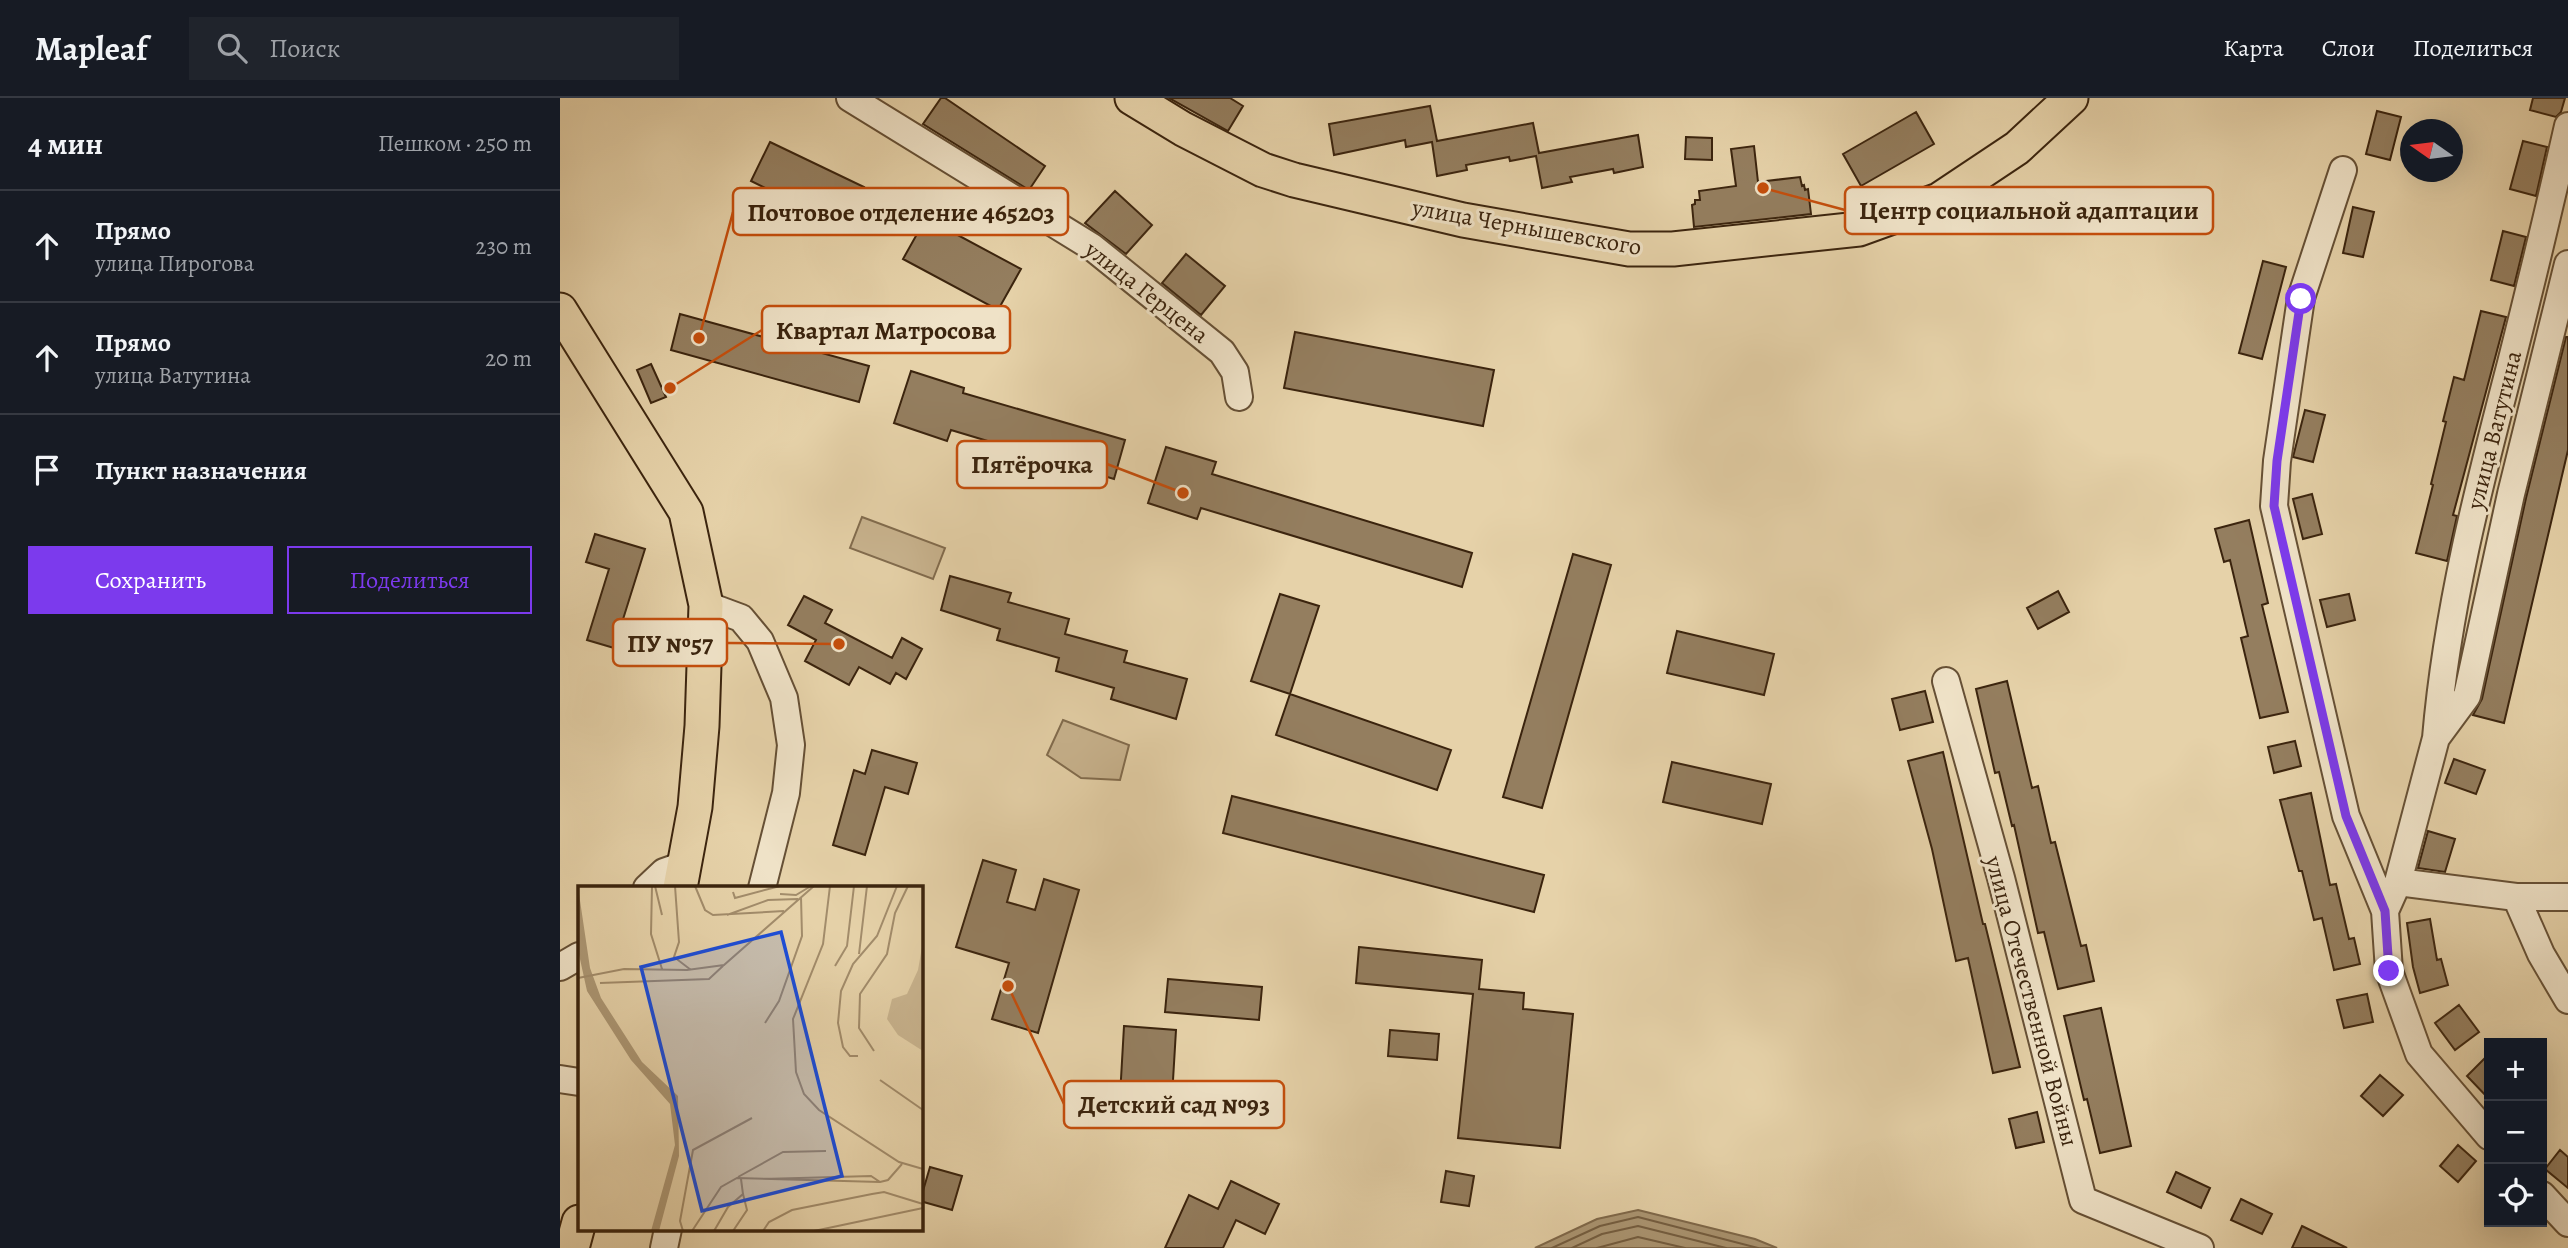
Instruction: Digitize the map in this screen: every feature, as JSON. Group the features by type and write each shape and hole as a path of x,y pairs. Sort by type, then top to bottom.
{"main road":[{"name":"улица Чернышевского","path":"1132,98 1183,129 1263,170 1294,180 1463,220 1629,249 1673,249 1859,229 1939,200 2017,148 2071,98"},
{"path":"560,310 685,512 706,605 700,753 695,807 682,876"},
{"path":"572,1248 578,1226"}],"street":[{"name":"улица Герцена","path":"850,98 1092,247 1223,352 1235,372 1239,397"},
{"name":"улица Ватутина","path":"2484,1130 2419,1054 2389,971 2385,911 2398,883 2436,738 2450,614 2479,485 2531,284 2568,126"},
{"path":"2343,170 2301,299 2277,461 2274,506 2346,816 2385,911"},
{"name":"улица Ватутина","path":"2436,738 2467,696 2511,494 2568,264"},
{"path":"706,605 741,618 760,641 784,698 791,745 787,781 762,886"},
{"name":"улица Отечественной Войны","path":"1947,681 2083,1200 2200,1248"},
{"path":"648,886 664,872 682,876"},
{"path":"2398,883 2516,897 2568,897"},
{"path":"2516,897 2540,954 2568,1000"},
{"path":"560,967 578,957"},
{"path":"560,1079 578,1082"},
{"path":"2547,1200 2568,1223"},
{"path":"664,1248 668,1230"}],"shaded area":[{"path":"862,517 945,548 933,579 850,548"},
{"path":"1063,720 1129,745 1120,780 1081,778 1047,755"}],"water":[{"path":"1638,1210 1755,1239 1777,1248 1535,1248 1597,1219"}],"building":[{"path":"941,98 945,98 1045,166 1029,190 923,124"},
{"path":"1169,98 1230,98 1243,106 1228,131"},
{"path":"2533,98 2565,98 2561,112 2556,117 2530,110"},
{"path":"1430,106 1437,141 1533,123 1539,153 1638,135 1643,167 1570,177 1572,182 1542,188 1536,156 1510,161 1509,157 1466,165 1467,170 1437,176 1432,142 1406,147 1405,140 1334,155 1329,124"},
{"path":"2377,111 2401,117 2390,160 2366,154"},
{"path":"1916,112 1934,144 1861,186 1843,154"},
{"path":"1686,137 1712,138 1712,160 1685,159"},
{"path":"2523,141 2547,147 2536,196 2510,189"},
{"path":"770,142 864,187 845,227 751,181"},
{"path":"1754,146 1758,182 1800,177 1802,186 1804,185 1805,190 1808,189 1811,214 1694,227 1692,205 1695,200 1700,200 1699,191 1736,186 1731,149"},
{"path":"1115,191 1152,225 1126,254 1085,223"},
{"path":"2353,207 2374,212 2363,257 2343,253"},
{"path":"926,218 1021,269 998,310 903,259"},
{"path":"2503,231 2526,237 2514,286 2491,280"},
{"path":"1186,254 1225,286 1201,315 1162,283"},
{"path":"2263,261 2286,267 2262,359 2239,353"},
{"path":"2481,311 2506,317 2453,515 2457,516 2447,561 2416,553 2433,485 2431,484 2446,422 2443,421 2454,377 2464,380"},
{"path":"680,314 869,366 859,402 671,350"},
{"path":"1295,332 1494,370 1483,426 1284,388"},
{"path":"2566,337 2568,450 2504,723 2473,715 2482,699 2526,498"},
{"path":"651,364 666,397 651,403 637,370"},
{"path":"911,371 964,388 963,393 1125,440 1114,479 951,430 947,441 894,423"},
{"path":"2305,410 2325,415 2313,462 2293,457"},
{"path":"1166,447 1216,462 1212,474 1472,553 1462,587 1201,508 1197,519 1148,503"},
{"path":"2312,494 2322,534 2303,539 2293,499"},
{"path":"2249,520 2268,603 2262,605 2288,712 2260,718 2241,638 2248,636 2230,560 2224,562 2215,529"},
{"path":"595,534 645,549 614,648 587,640 609,569 586,562"},
{"path":"1573,554 1611,565 1542,808 1503,797"},
{"path":"950,576 1011,593 1008,602 1069,619 1065,634 1127,651 1124,662 1187,679 1176,719 1111,699 1114,688 1056,671 1059,658 997,640 1000,629 941,610"},
{"path":"2058,591 2069,612 2038,629 2027,608"},
{"path":"1280,594 1319,606 1290,694 1251,681"},
{"path":"2349,594 2355,620 2327,627 2320,600"},
{"path":"804,596 832,610 825,623 892,658 902,638 922,649 906,679 896,673 890,684 859,667 849,685 805,661 816,640 788,625"},
{"path":"1677,631 1774,654 1764,695 1667,673"},
{"path":"2007,681 2032,788 2038,786 2051,843 2055,842 2081,946 2086,945 2094,981 2058,989 2044,932 2038,933 2014,825 2012,826 1999,772 1995,773 1976,689"},
{"path":"1925,691 1933,722 1900,730 1892,699"},
{"path":"1290,694 1451,750 1437,790 1276,735"},
{"path":"2295,741 2301,766 2274,773 2268,747"},
{"path":"872,750 917,763 908,794 885,787 865,855 833,845 854,770 865,774"},
{"path":"1943,752 2020,1067 1993,1073 1968,958 1956,961 1932,849 1908,761"},
{"path":"2454,759 2485,770 2476,794 2445,783"},
{"path":"1672,762 1771,784 1762,824 1663,802"},
{"path":"2311,793 2330,885 2336,884 2349,939 2354,938 2360,964 2334,970 2322,918 2314,920 2280,800"},
{"path":"1232,796 1544,875 1534,912 1223,833"},
{"path":"2428,831 2455,839 2445,872 2418,868"},
{"path":"983,860 1016,870 1007,902 1035,910 1044,879 1079,890 1038,1033 992,1019 1009,963 956,947"},
{"path":"2430,919 2437,960 2441,959 2448,985 2420,993 2413,967 2407,923"},
{"path":"1359,947 1482,960 1479,989 1524,993 1523,1009 1573,1014 1560,1148 1458,1138 1473,994 1356,983"},
{"path":"1168,979 1262,987 1259,1020 1165,1012"},
{"path":"2367,994 2373,1022 2344,1028 2337,1000"},
{"path":"2459,1005 2479,1032 2455,1050 2435,1023"},
{"path":"2101,1008 2131,1146 2100,1153 2064,1016"},
{"path":"1124,1026 1176,1030 1172,1097 1201,1099 1200,1119 1119,1114"},
{"path":"1390,1030 1439,1034 1437,1060 1388,1056"},
{"path":"2484,1059 2484,1094 2467,1076"},
{"path":"2380,1075 2403,1095 2383,1116 2361,1096"},
{"path":"2037,1112 2044,1142 2016,1148 2009,1119"},
{"path":"2458,1145 2476,1161 2458,1182 2440,1166"},
{"path":"2560,1150 2568,1157 2568,1188 2547,1171 2547,1166"},
{"path":"930,1167 962,1176 952,1210 922,1202"},
{"path":"1446,1171 1474,1176 1469,1206 1441,1202"},
{"path":"2176,1172 2210,1188 2201,1208 2167,1192"},
{"path":"1231,1181 1279,1204 1265,1234 1236,1220 1223,1248 1165,1248 1189,1195 1218,1209"},
{"path":"2241,1199 2272,1214 2262,1234 2231,1220"},
{"path":"2302,1226 2347,1248 2292,1248"}],"place":[{"name":"Центр социальной адаптации","path":"1763,188"},
{"name":"Почтовое отделение 465203","path":"699,338"},
{"name":"Квартал Матросова","path":"670,388"},
{"name":"Пятёрочка","path":"1183,493"},
{"name":"ПУ №57","path":"839,644"},
{"name":"Детский сад №93","path":"1008,986"}],"route":[{"path":"2301,299 2277,461 2274,506 2346,816 2385,911 2389,971"}]}
